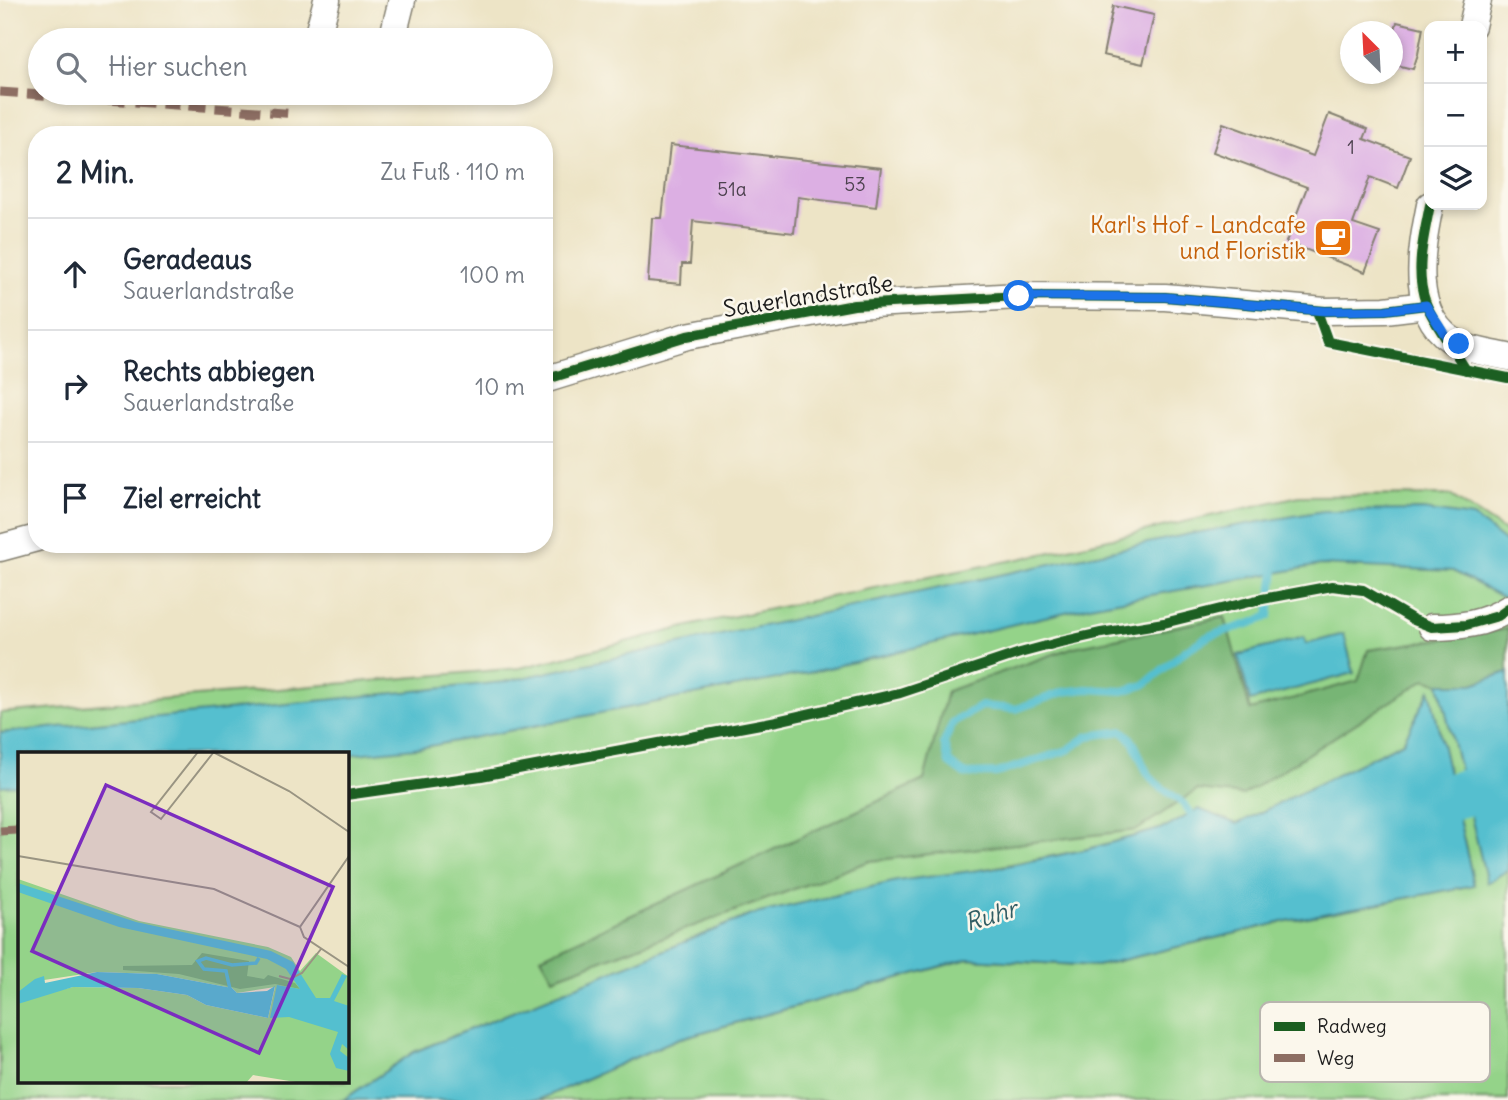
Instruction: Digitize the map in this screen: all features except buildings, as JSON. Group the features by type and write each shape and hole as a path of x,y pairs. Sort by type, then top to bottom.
{"street":[{"path":"320,28 327,0"},
{"path":"395,28 402,0"},
{"path":"1473,21 1478,0"},
{"path":"1429,210 1421,258 1422,291 1426,305 1445,335 1459,344 1508,357"},
{"name":"Sauerlandstraße","path":"553,377 687,336 854,305 1019,296 1165,297 1325,311 1385,310 1426,305"},
{"path":"0,548 28,540"},
{"path":"1432,627 1466,625 1498,616 1508,609"}],"green space":[{"path":"1450,495 1508,533 1508,1100 538,1100 677,1039 968,959 1097,966 1287,921 1474,885 1430,691 1403,742 1237,825 1199,809 1167,827 1088,849 751,915 414,1052 343,1100 0,1100 0,713 520,668 706,622 1038,555 1299,496"},
{"path":"1225,617 1250,710 1358,681 1368,650 1508,629 1508,672 1473,684 1439,684 1426,679 1243,795 1197,790 1137,830 870,861 553,978 541,957 924,780 947,691 1074,647"}],"water":[{"path":"1423,510 1473,517 1508,544 1508,600 1453,571 1321,565 1095,605 808,673 425,747 348,755 348,752 18,752 18,785 0,786 0,733 503,682 1189,534 1323,511"},
{"path":"1344,634 1354,673 1250,701 1238,655 1304,637 1306,644"},
{"path":"1508,672 1508,870 1487,883 1439,684 1473,684"},
{"path":"1430,690 1474,885 1287,921 1097,966 968,959 677,1039 538,1100 343,1100 414,1052 751,915 897,881 1001,867 1088,849 1167,827 1199,809 1237,824 1403,742"}],"waterway":[{"path":"1194,822 1187,808 1152,779 1133,742 1123,731 1088,736 1068,750 997,773 964,774 949,763 944,743 953,722 981,706 1016,709 1063,692 1086,689 1123,691 1144,685 1186,650 1209,636 1269,616 1276,563"},
{"name":"Ruhr","path":"1393,811 1508,782"}],"marked path":[{"path":"0,92 28,94"},
{"path":"175,105 296,114"},
{"path":"0,831 18,830"}],"cycle path":[{"path":"1429,210 1421,254 1422,291 1434,320 1466,370"},
{"path":"553,377 687,336 854,305 1019,296 1165,297 1325,311 1385,310 1426,305"},
{"path":"1317,311 1328,342 1508,378"},
{"path":"348,795 481,776 777,721 900,693 1061,642 1164,623 1257,600 1332,586 1363,590 1414,620 1432,627 1466,625 1498,616 1508,609"}],"place":[{"name":"Karl's Hof - Landcafe und Floristik","path":"1333,238"}],"route":[{"path":"1019,296 1165,297 1358,312 1426,305 1445,335 1459,344"}]}
